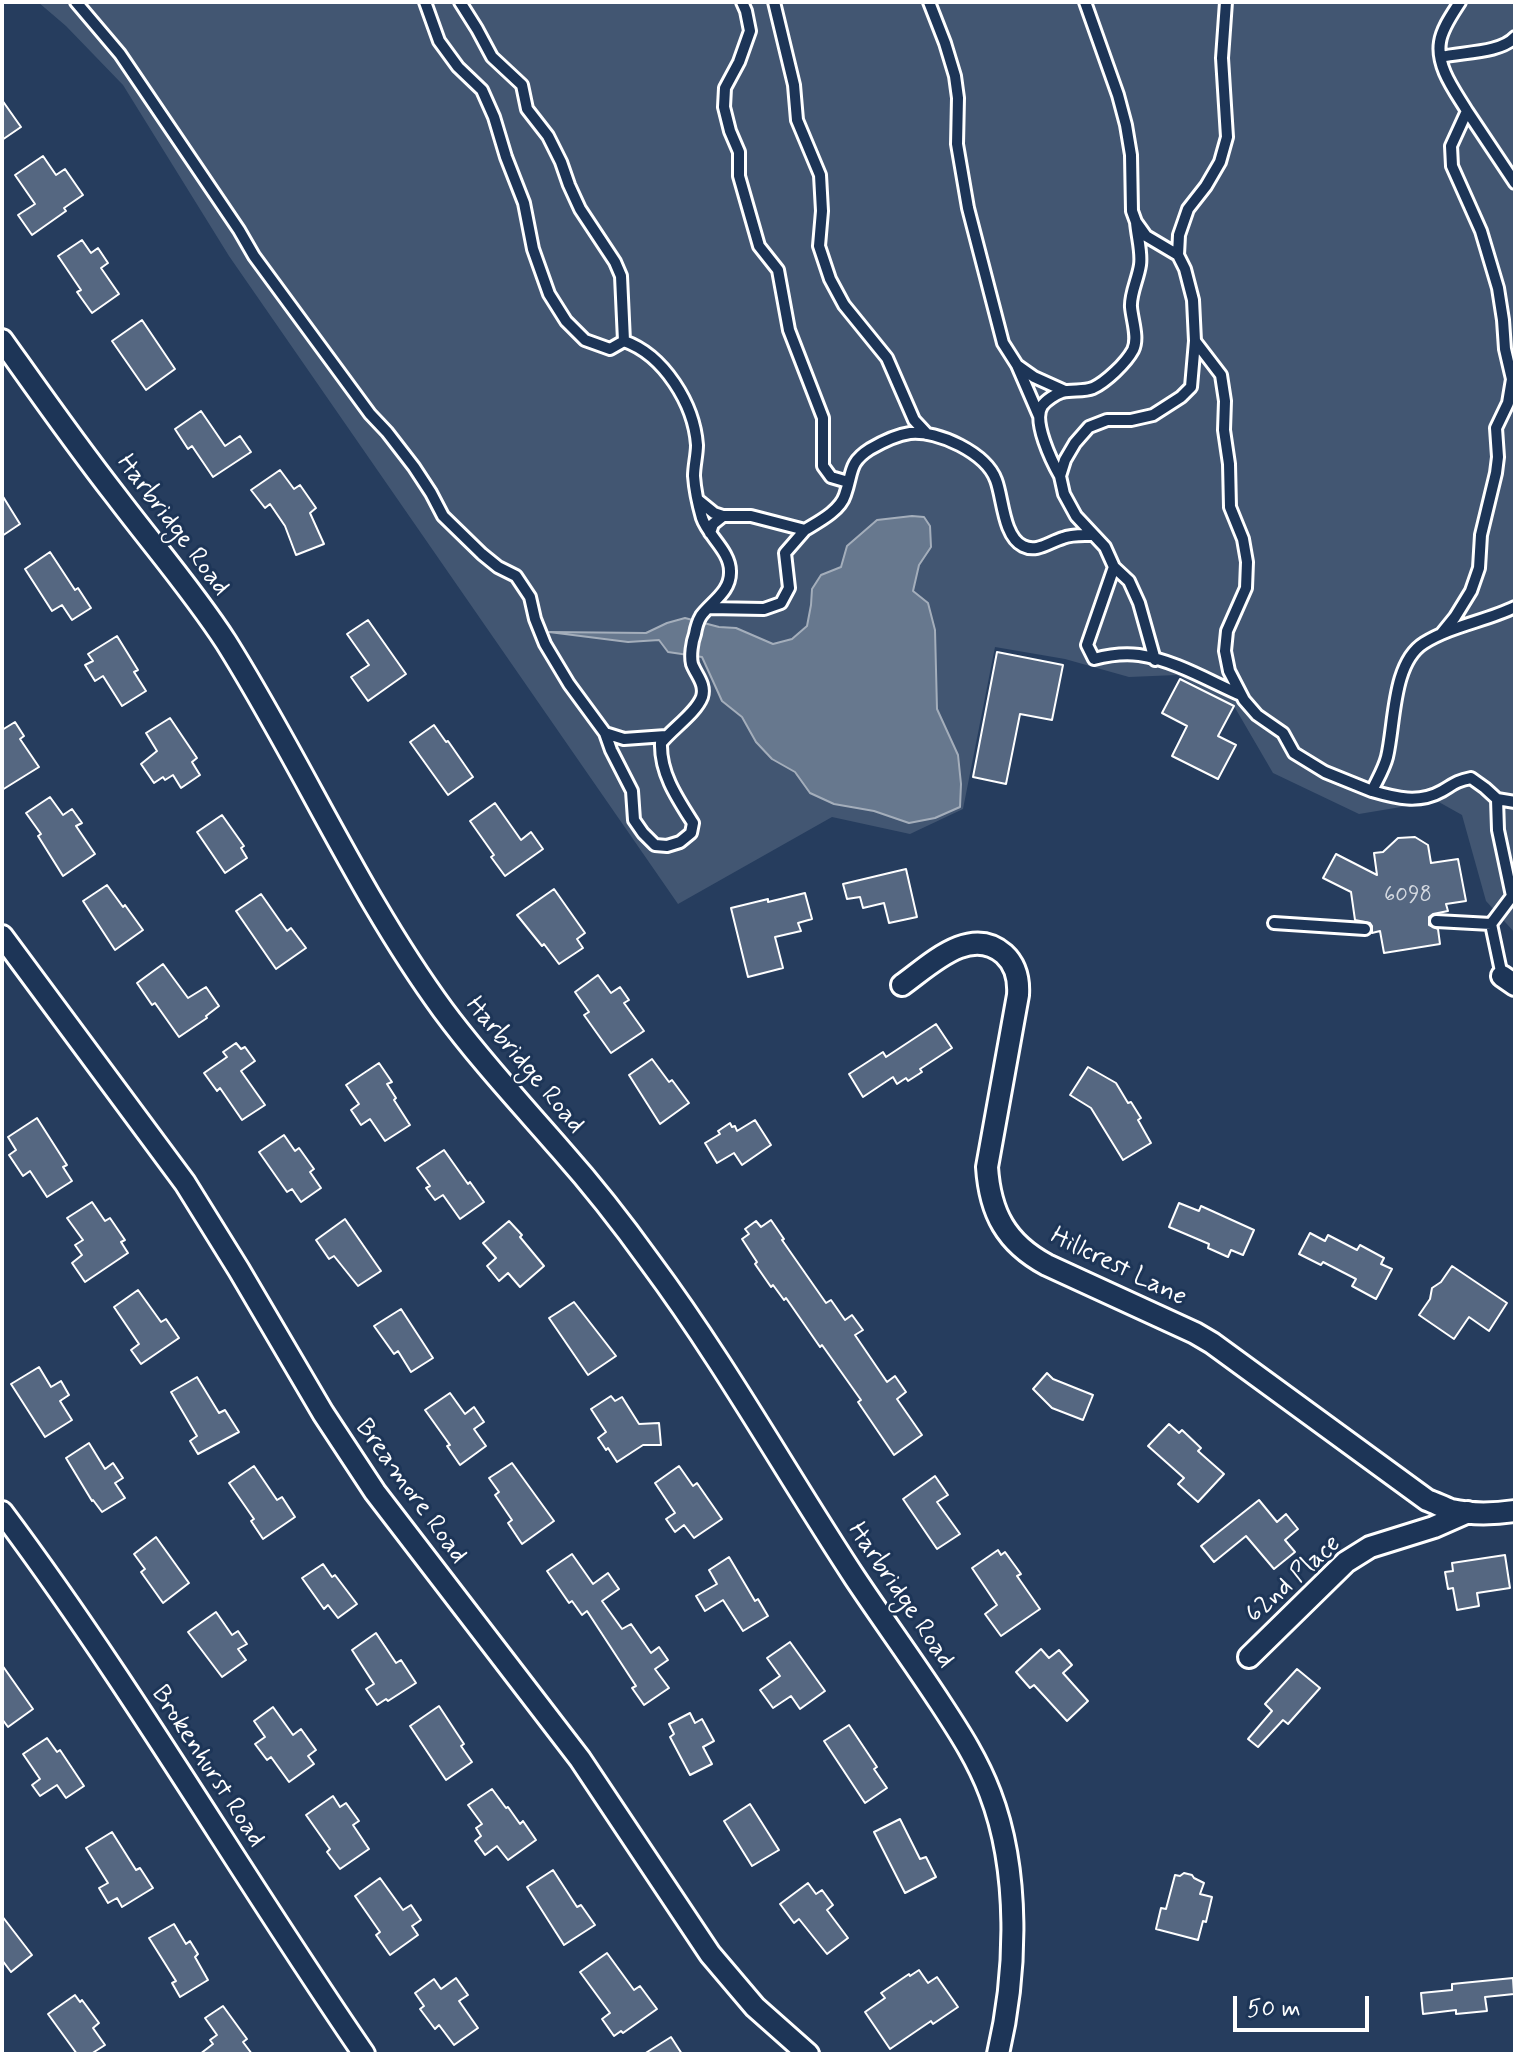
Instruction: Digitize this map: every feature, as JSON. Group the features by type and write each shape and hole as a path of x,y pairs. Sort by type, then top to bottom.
{"street":[{"name":"Harbridge Road","path":"2,340 224,640 386,924 432,994 480,1058 609,1207 684,1309 857,1581 963,1738 985,1781 1007,1857 1012,1934 1008,1996 998,2054"},
{"name":"Breamore Road","path":"2,936 185,1183 323,1413 375,1492 580,1759 710,1954 755,2007 808,2054"},
{"name":"Hillcrest Lane","path":"902,985 950,951 966,945 991,946 1005,956 1015,969 1018,995 987,1167 989,1193 995,1210 1019,1246 1047,1265 1212,1343 1425,1499 1468,1512 1496,1514 1515,1511"},
{"name":"Brokenhurst Road","path":"2,1512 92,1639 364,2054"},
{"name":"62nd Place","path":"1249,1657 1346,1562 1362,1552 1468,1512"}],"lane":[{"path":"76,2 120,54 263,268 370,414 414,467 443,516 482,554 516,576 530,597 545,644 569,684 605,733 632,791 634,820 655,845 667,846 680,842 691,833 693,823 665,774 661,743 695,708 703,695 702,681 691,662 693,637 705,613 726,586 730,572 726,556 703,521 694,474 697,447 693,421 682,396 648,353 624,341"},
{"path":"425,2 439,41 458,67 482,90 494,117 524,203 533,249 549,294 566,321 585,340 610,349 624,341"},
{"path":"460,2 492,57 522,85 527,109 548,136 580,209 615,262 621,276 624,341"},
{"path":"742,2 750,31 725,88 724,107 739,152 739,176 759,246 778,270 789,330 823,418 823,466 831,477 848,482"},
{"path":"774,2 794,85 797,120 820,175 822,211 819,246 830,279 844,305 887,358 914,420 927,434"},
{"path":"929,2 955,76 957,144 968,208 1003,343 1017,365 1039,416 1064,494 1076,516 1105,547 1114,567 1129,581 1139,603 1155,660"},
{"path":"1017,365 1034,377 1065,391 1075,392 1092,388 1118,369 1135,344 1131,303 1141,261 1132,211 1131,155 1118,95 1085,2"},
{"path":"1060,476 1075,443 1089,427 1107,420 1131,420 1153,415 1191,387 1195,341 1193,300 1178,255 1179,235 1188,209 1220,162 1227,137 1222,58 1226,2"},
{"path":"1460,2 1440,41 1445,74 1515,183"},
{"path":"1441,57 1489,49 1510,43 1515,37"},
{"path":"1442,633 1471,591 1479,568 1481,535 1498,457 1496,428 1508,403 1512,379 1498,288 1481,231 1452,166 1451,146 1467,111"},
{"path":"1136,222 1146,236 1178,255"},
{"path":"1195,341 1221,375 1230,507 1243,539 1247,562 1246,588 1227,631 1225,651 1229,671 1241,695 1257,715 1283,733 1294,753 1325,772 1372,791 1398,799 1418,799 1440,792 1455,781 1471,778 1497,799 1515,802"},
{"path":"1039,416 1042,406 1065,391"},
{"path":"705,613 764,609 781,603 789,588 785,553 805,530 828,515 845,497 855,461 885,441 909,433 948,440 986,463 996,478 1011,534 1022,546 1037,549 1064,537 1093,535"},
{"path":"698,500 723,516 751,516 805,530"},
{"path":"710,533 713,524 723,516"},
{"path":"1114,567 1087,645 1094,659 1115,654 1140,655 1241,695"},
{"path":"1372,791 1386,760 1401,676 1409,657 1421,645 1442,633 1515,607"},
{"path":"605,733 624,739 666,736"},
{"path":"1491,924 1512,896 1498,830 1497,799"},
{"path":"1436,921 1491,924"},
{"path":"1274,923 1365,929"},
{"path":"1491,924 1508,980"}],"shaded area":[{"path":"38,2 1515,2 1515,933 1486,901 1462,815 1437,801 1359,814 1273,773 1234,706 1177,675 1129,677 1065,659 995,647 963,809 910,834 832,817 678,904 229,256 123,85"},
{"path":"924,517 930,526 931,547 919,565 913,591 928,603 935,630 937,709 958,755 961,784 960,807 935,818 909,823 874,811 834,804 810,793 795,772 772,759 756,742 742,717 722,701 702,657 668,652 659,640 628,642 549,632 646,633 685,618 736,628 773,644 792,639 807,626 812,589 821,575 841,567 847,546 877,520"}],"building":[{"path":"2,100 21,127 2,140"},
{"path":"43,156 56,175 65,169 83,195 32,235 18,215 35,204 15,175"},
{"path":"82,240 91,253 98,248 108,263 101,268 119,294 92,313 58,256"},
{"path":"142,320 175,369 146,390 112,341"},
{"path":"201,411 225,446 240,436 251,452 213,477 192,446 188,449 175,429"},
{"path":"280,470 294,489 300,485 316,508 310,513 324,544 296,555 285,526 270,504 265,508 251,490"},
{"path":"2,495 20,524 2,536"},
{"path":"50,552 91,608 72,620 62,605 52,611 25,569"},
{"path":"368,620 406,674 368,701 351,677 369,665 347,634"},
{"path":"117,636 138,670 134,672 146,691 122,706 103,676 95,681 85,665 93,661 88,654"},
{"path":"997,652 1063,665 1052,720 1020,714 1006,784 973,777"},
{"path":"1180,679 1234,706 1218,736 1236,745 1218,779 1172,756 1187,726 1162,713"},
{"path":"170,718 197,758 192,762 200,775 181,788 173,775 154,783 141,764 157,751 146,733"},
{"path":"15,722 24,736 20,739 39,767 2,790 2,730"},
{"path":"434,725 473,777 448,795 410,742"},
{"path":"50,797 63,815 72,809 82,823 76,826 95,854 63,876 26,813"},
{"path":"495,803 521,840 531,832 543,849 505,876 470,821"},
{"path":"222,815 244,846 241,848 247,858 225,873 197,832"},
{"path":"1415,837 1428,845 1431,863 1458,859 1466,901 1446,904 1448,911 1429,917 1429,925 1438,929 1440,944 1384,953 1380,931 1372,933 1370,923 1355,920 1351,892 1323,878 1336,854 1377,875 1374,853 1383,852 1398,838"},
{"path":"906,869 917,917 889,923 884,903 863,908 860,897 847,899 843,884"},
{"path":"107,885 143,930 115,950 83,901"},
{"path":"554,889 585,933 577,939 583,948 559,964 517,915"},
{"path":"805,893 812,919 798,923 801,931 775,937 783,968 748,977 731,908"},
{"path":"261,894 287,931 291,928 306,948 276,969 236,911"},
{"path":"163,964 188,998 206,987 219,1006 179,1037 137,983"},
{"path":"598,975 611,993 620,987 629,1000 624,1003 644,1031 611,1053 584,1015 589,1012 575,992"},
{"path":"936,1024 952,1048 920,1069 922,1072 908,1081 906,1078 897,1084 893,1077 863,1097 849,1074 883,1052 886,1057"},
{"path":"236,1043 241,1049 245,1047 255,1061 241,1071 265,1105 242,1120 220,1088 217,1091 204,1073 227,1057 223,1052"},
{"path":"652,1059 689,1103 660,1124 629,1075"},
{"path":"379,1063 392,1082 387,1084 396,1098 394,1100 410,1125 385,1141 370,1119 361,1125 351,1110 359,1104 346,1085"},
{"path":"1088,1067 1116,1083 1141,1118 1138,1120 1151,1143 1123,1160 1091,1108 1070,1095"},
{"path":"37,1118 67,1165 63,1167 72,1181 47,1197 30,1171 23,1176 9,1155 16,1150 8,1137"},
{"path":"755,1120 771,1145 742,1165 734,1153 717,1163 705,1143 730,1123 737,1131"},
{"path":"284,1135 295,1151 299,1148 314,1169 310,1172 321,1188 301,1202 292,1189 287,1192 259,1152"},
{"path":"444,1150 484,1202 460,1219 443,1195 435,1200 426,1188 430,1186 417,1168"},
{"path":"92,1202 105,1221 110,1218 125,1240 121,1242 128,1253 85,1282 72,1263 82,1255 75,1245 83,1240 67,1218"},
{"path":"1179,1203 1199,1211 1201,1206 1254,1230 1243,1255 1231,1250 1228,1257 1208,1248 1209,1244 1169,1227"},
{"path":"345,1219 381,1271 358,1286 334,1256 329,1259 316,1240"},
{"path":"771,1220 826,1303 831,1300 845,1320 852,1315 863,1330 855,1335 887,1382 895,1376 906,1392 897,1399 922,1435 894,1455 858,1402 861,1400 822,1345 820,1347 786,1298 784,1300 773,1285 771,1287 755,1264 757,1262 742,1239 749,1234 745,1229 756,1221 761,1227"},
{"path":"509,1221 544,1266 520,1287 508,1273 499,1281 487,1266 496,1258 483,1243"},
{"path":"1310,1233 1325,1241 1328,1235 1357,1250 1360,1245 1384,1258 1381,1264 1392,1269 1376,1299 1352,1286 1356,1279 1299,1254"},
{"path":"1452,1266 1507,1303 1489,1331 1469,1317 1454,1339 1419,1315 1430,1299 1432,1288 1441,1282"},
{"path":"138,1290 161,1322 166,1319 179,1338 141,1364 131,1350 139,1344 114,1307"},
{"path":"574,1302 616,1356 588,1375 549,1318"},
{"path":"401,1309 433,1358 411,1372 398,1351 394,1354 374,1326"},
{"path":"39,1367 51,1387 61,1381 69,1395 60,1401 72,1420 45,1437 11,1384"},
{"path":"1047,1373 1053,1379 1093,1395 1083,1420 1052,1408 1033,1389"},
{"path":"197,1377 219,1413 225,1410 239,1432 198,1454 190,1441 197,1436 171,1392"},
{"path":"450,1393 465,1414 474,1407 484,1422 474,1429 486,1446 460,1465 425,1410"},
{"path":"611,1396 615,1401 622,1397 639,1424 659,1423 661,1445 643,1445 617,1462 598,1438 606,1432 591,1409"},
{"path":"1169,1424 1179,1433 1182,1430 1201,1448 1198,1451 1224,1474 1198,1502 1178,1484 1184,1478 1148,1446"},
{"path":"89,1443 105,1469 113,1463 123,1478 115,1483 125,1498 102,1512 66,1458"},
{"path":"512,1463 554,1521 522,1544 508,1523 512,1520 495,1495 499,1492 489,1478"},
{"path":"254,1466 277,1500 282,1497 295,1517 263,1539 251,1521 254,1519 229,1483"},
{"path":"679,1466 693,1486 697,1483 722,1519 694,1538 684,1525 675,1532 666,1519 675,1513 655,1483"},
{"path":"935,1476 948,1495 937,1502 960,1534 937,1549 903,1499"},
{"path":"1259,1500 1277,1522 1286,1514 1298,1529 1285,1540 1295,1552 1274,1569 1246,1536 1214,1562 1201,1546"},
{"path":"156,1537 189,1583 163,1603 141,1572 145,1569 134,1554"},
{"path":"998,1550 1001,1555 1005,1552 1021,1574 1017,1576 1040,1609 1001,1636 985,1614 997,1605 972,1568"},
{"path":"572,1554 593,1584 608,1573 619,1589 602,1601 622,1629 631,1624 651,1653 659,1647 668,1660 655,1669 669,1688 644,1705 632,1688 636,1686 587,1611 582,1615 572,1601 569,1603 547,1571"},
{"path":"1505,1555 1510,1588 1477,1593 1479,1606 1457,1610 1453,1588 1448,1589 1445,1572 1453,1571 1452,1563"},
{"path":"729,1557 755,1601 758,1599 768,1616 743,1631 723,1600 705,1611 696,1596 717,1584 709,1570"},
{"path":"323,1564 357,1604 338,1618 328,1605 324,1609 302,1578"},
{"path":"216,1612 232,1635 238,1631 247,1644 238,1649 246,1660 222,1677 188,1632"},
{"path":"376,1633 396,1663 401,1660 416,1683 377,1705 366,1689 374,1684 352,1650"},
{"path":"790,1642 825,1691 800,1709 791,1696 773,1708 760,1690 780,1676 767,1658"},
{"path":"1041,1649 1049,1658 1059,1650 1072,1665 1063,1673 1088,1701 1067,1721 1034,1685 1030,1688 1016,1672"},
{"path":"2,1665 33,1709 8,1727 2,1719"},
{"path":"1297,1669 1320,1688 1288,1724 1283,1720 1258,1747 1248,1739 1272,1711 1265,1704"},
{"path":"439,1706 472,1762 446,1780 410,1726"},
{"path":"273,1707 293,1735 301,1729 316,1750 308,1756 314,1764 289,1782 271,1757 267,1760 255,1744 265,1737 254,1721"},
{"path":"690,1713 695,1723 702,1719 714,1741 703,1747 712,1764 690,1775 670,1737 674,1734 669,1724"},
{"path":"849,1725 887,1788 865,1803 824,1741"},
{"path":"47,1738 57,1752 60,1750 84,1786 66,1798 57,1785 40,1796 32,1785 40,1779 23,1754"},
{"path":"492,1789 520,1824 523,1821 536,1840 508,1860 497,1846 485,1855 475,1841 481,1836 476,1828 482,1824 468,1805"},
{"path":"333,1796 340,1807 346,1803 359,1821 353,1825 369,1849 340,1869 306,1815"},
{"path":"750,1804 779,1850 752,1866 724,1821"},
{"path":"900,1819 920,1859 926,1857 936,1877 905,1893 874,1832"},
{"path":"112,1832 136,1870 140,1868 153,1888 122,1907 117,1898 108,1903 99,1888 108,1883 86,1848"},
{"path":"553,1870 577,1907 581,1905 595,1925 564,1945 527,1887"},
{"path":"1184,1873 1204,1883 1200,1894 1212,1897 1198,1940 1156,1929 1161,1908 1166,1909 1175,1875"},
{"path":"380,1878 403,1910 411,1905 421,1920 412,1926 418,1935 390,1955 376,1935 380,1932 355,1896"},
{"path":"808,1883 816,1894 822,1890 833,1905 827,1910 848,1938 827,1954 799,1919 794,1923 780,1904"},
{"path":"2,1916 32,1955 11,1972 2,1960"},
{"path":"174,1924 186,1944 190,1941 198,1954 195,1957 208,1980 180,1997 172,1983 176,1981 149,1938"},
{"path":"607,1953 634,1990 640,1986 657,2009 614,2036 602,2019 610,2013 580,1972"},
{"path":"919,1970 928,1983 937,1977 958,2007 890,2049 865,2012 885,1998 881,1993"},
{"path":"456,1978 468,1995 459,2001 478,2028 454,2045 439,2025 435,2029 420,2009 424,2006 415,1993 434,1979 441,1989"},
{"path":"1513,1978 1514,1994 1485,1997 1487,2011 1456,2014 1456,2010 1423,2014 1421,1993 1452,1990 1452,1984"},
{"path":"75,1995 99,2023 93,2028 105,2045 91,2054 77,2054 48,2014"},
{"path":"223,2006 247,2039 243,2042 252,2054 200,2054 213,2044 210,2040 217,2035 205,2018"},
{"path":"671,2037 682,2054 644,2054"}]}
